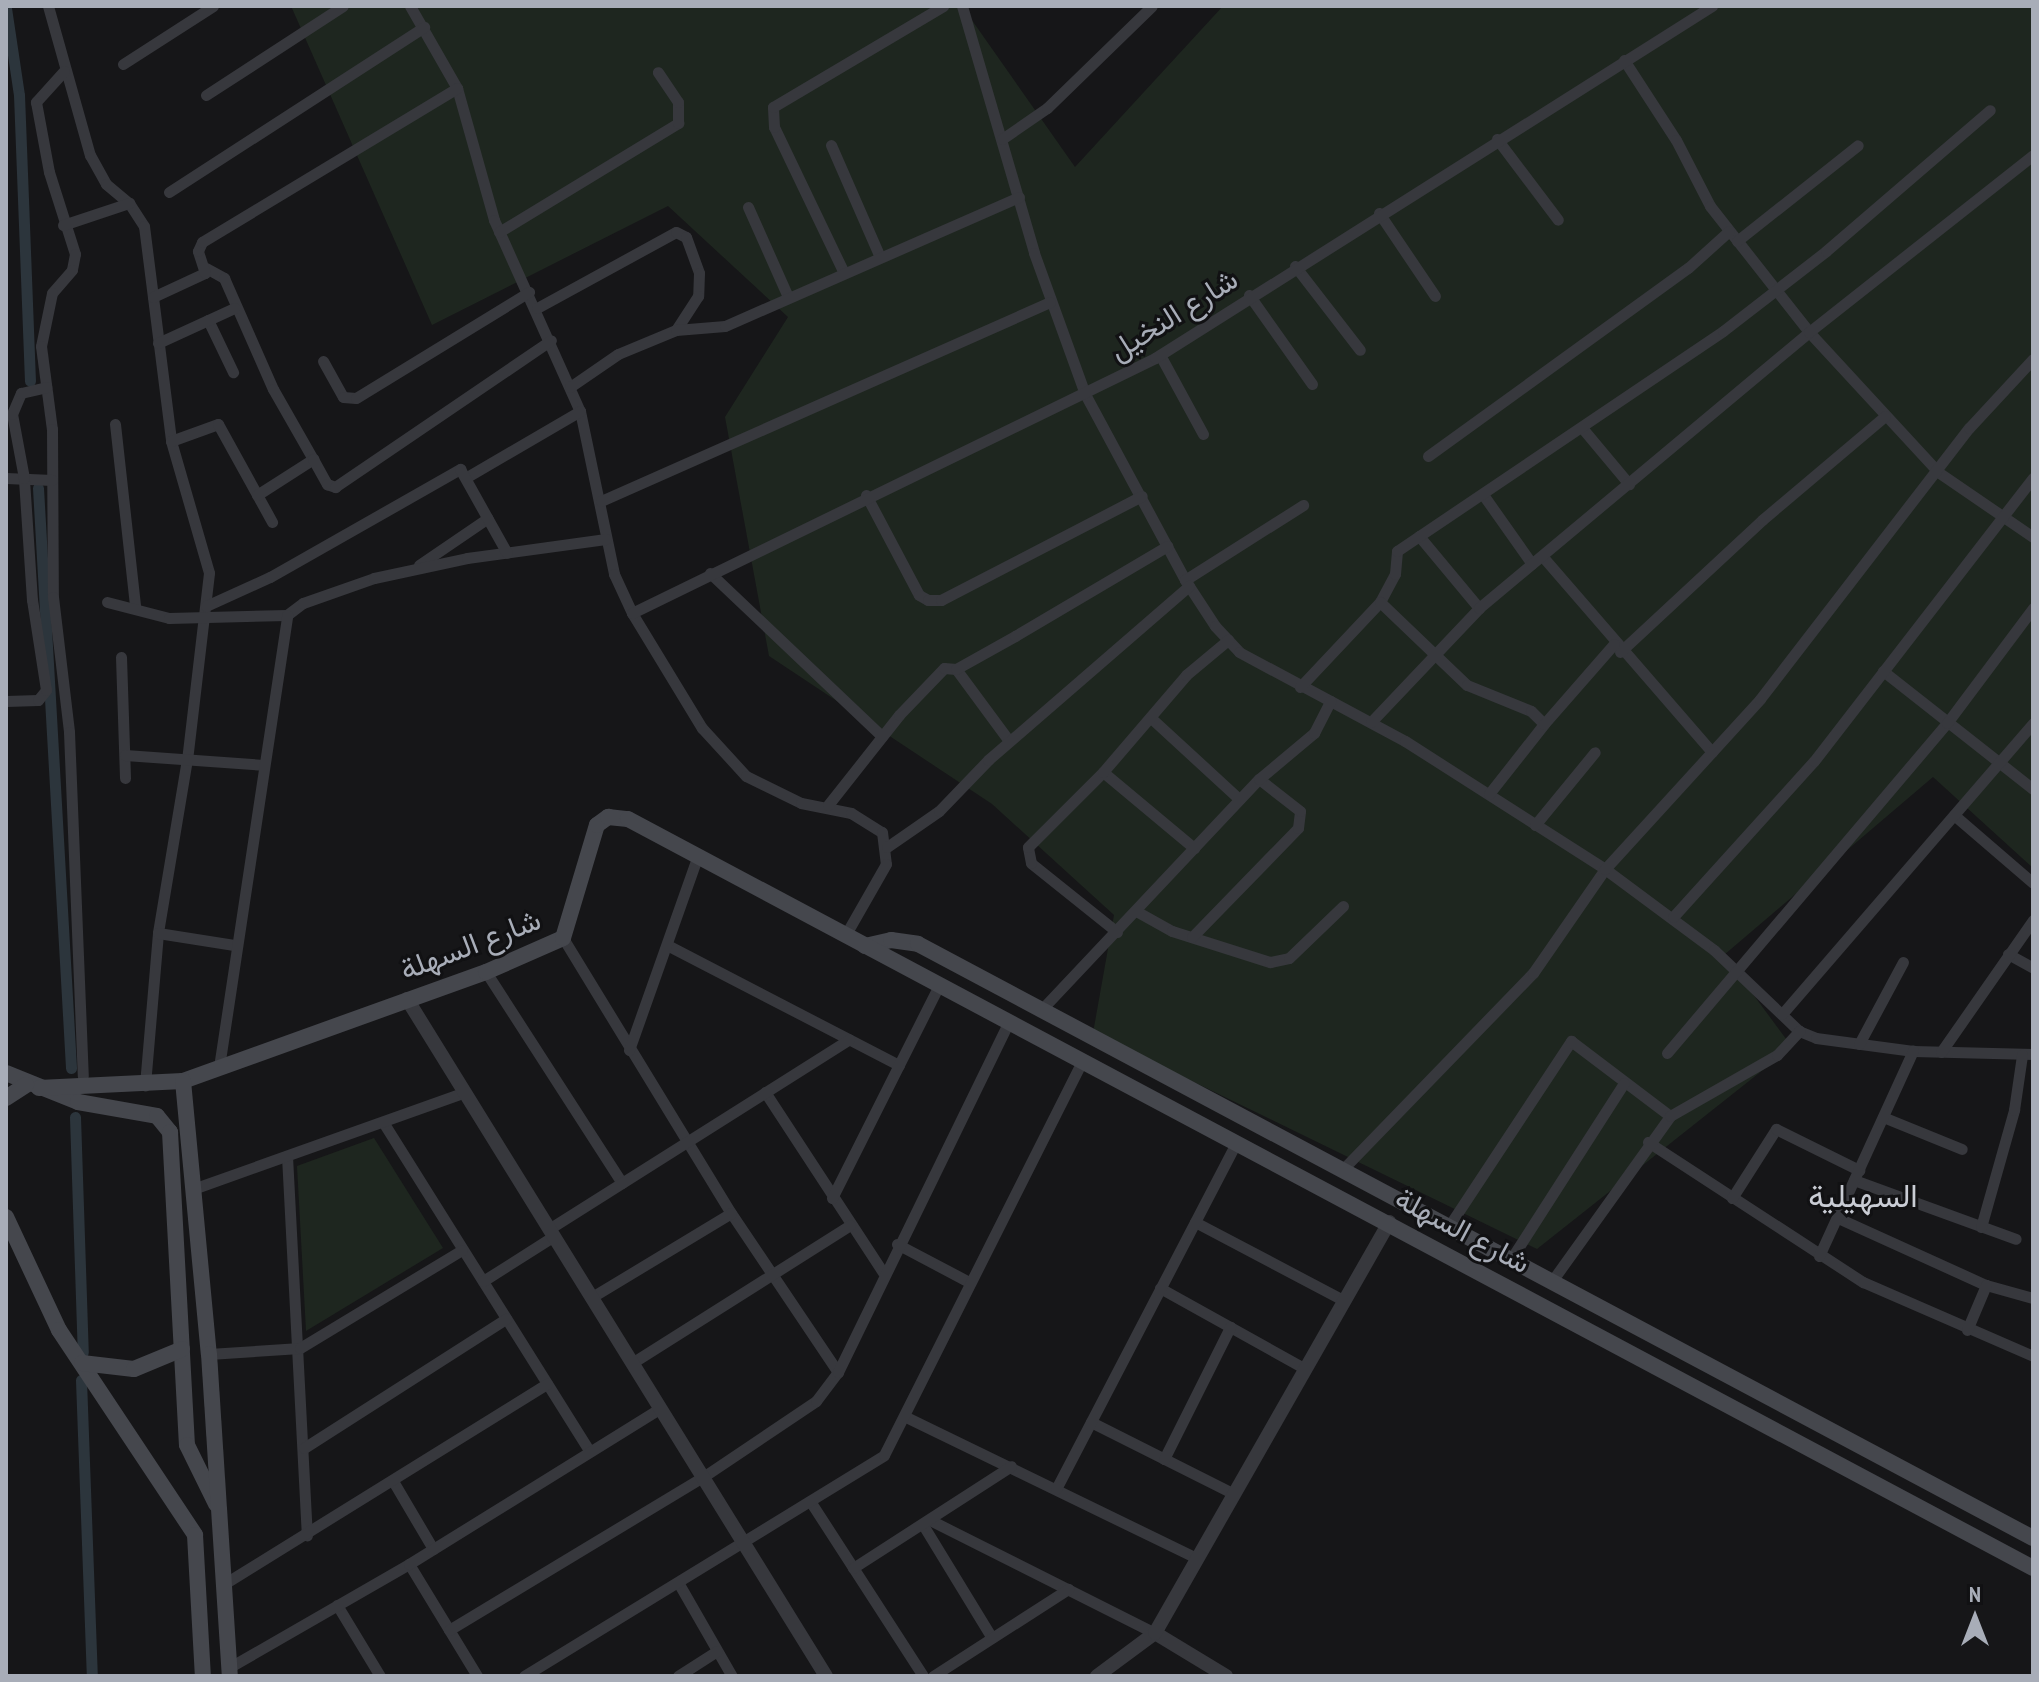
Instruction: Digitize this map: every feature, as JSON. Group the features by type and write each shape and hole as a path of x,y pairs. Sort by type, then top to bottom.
{"main road":[{"name":"شارع السهلة","path":"33,1087 145,1085 183,1081 486,972 563,938 593,833 602,820 628,819 2033,1568"},
{"name":"شارع السهلة","path":"865,946 891,940 918,944 2033,1538"},
{"path":"6,1073 33,1087 78,1102 142,1111 164,1121 170,1132 187,1445 219,1511"},
{"path":"183,1081 209,1354 230,1671"},
{"path":"6,1098 33,1087"},
{"path":"6,1217 37,1290 195,1535 203,1676"},
{"path":"82,1363 134,1369 182,1349"},
{"path":"1803,1445 1816,1423"}],"street":[{"path":"48,6 90,155 106,184 129,203 144,226 171,441 209,573 206,619 187,759 158,933 145,1085"},
{"path":"123,64 213,6"},
{"path":"206,95 343,6"},
{"path":"410,6 457,88 499,232 537,308 580,411 601,501 606,539 632,613 702,728 730,761 766,789 801,803 828,805 872,823 887,847 886,864 845,936"},
{"path":"844,273 774,127 773,107 943,6"},
{"path":"962,6 1050,302 1085,394 1187,583 1228,640 1261,666 1371,722 1605,869 1673,917 1737,970 1799,1031 1859,1044 1913,1051 2028,1055 1981,1227"},
{"path":"1002,139 1047,108 1152,6"},
{"name":"شارع النخيل","path":"632,613 866,495 1085,394 1160,355 1249,295 1712,6"},
{"path":"169,192 424,27"},
{"path":"1624,60 1733,236 1809,332 1938,472 2033,537"},
{"path":"64,71 36,102 63,225 75,254 72,270 52,293 41,346 52,480 53,597 69,732 83,1076"},
{"path":"499,232 678,123 678,102 658,72"},
{"path":"457,88 202,242 198,251 206,268 224,278 234,308 313,459 327,484 335,487 551,340"},
{"path":"1300,687 1380,602 1395,574 1397,551 1583,429 1776,290 1990,110"},
{"path":"1497,139 1558,220"},
{"path":"831,145 880,257"},
{"path":"1428,456 1858,145"},
{"path":"1371,722 1479,608 1809,332 2033,155"},
{"path":"570,387 618,354 676,330 725,326 1019,197"},
{"path":"63,225 129,203"},
{"path":"748,207 788,297"},
{"path":"1379,213 1435,296"},
{"path":"537,308 676,232 686,237 699,273 698,296 676,330"},
{"path":"1295,266 1360,350"},
{"path":"153,297 202,277 206,268"},
{"path":"323,361 343,397 356,398 529,292"},
{"path":"1249,295 1312,384"},
{"path":"601,501 1050,302"},
{"path":"158,343 234,308"},
{"path":"208,320 233,372"},
{"path":"1160,355 1203,434"},
{"path":"1343,1169 1533,973 1605,869 1800,650 1989,404 2033,359"},
{"path":"6,701 38,700 46,690 32,600 24,478 13,439 14,401 21,393 46,387"},
{"path":"467,477 580,411"},
{"path":"1489,794 1544,724 1617,648 1885,416"},
{"path":"115,424 135,606"},
{"path":"171,441 218,424 272,522"},
{"path":"1583,429 1629,484"},
{"path":"257,495 313,459"},
{"path":"206,606 270,577 460,469 507,553"},
{"path":"6,478 52,480"},
{"path":"1673,917 1814,761 2033,478"},
{"path":"866,495 919,595 928,600 941,600 1142,496"},
{"path":"1484,496 1712,752"},
{"path":"887,847 939,811 1009,741 1187,583 1303,505"},
{"path":"411,570 488,518"},
{"path":"1419,536 1479,608"},
{"path":"107,602 135,606 169,618 287,615 334,590 411,570 606,539"},
{"path":"828,805 882,736 944,668 956,669 1167,546"},
{"path":"710,573 882,736"},
{"path":"1380,602 1420,635 1434,656 1467,685 1531,711 1544,724"},
{"path":"1667,1053 1947,723 2033,608"},
{"path":"219,1067 234,945 287,615"},
{"path":"1117,932 1028,859 1028,847 1103,772 1186,675 1228,640"},
{"path":"121,657 125,778"},
{"path":"956,669 1009,741"},
{"path":"1883,671 2033,789"},
{"path":"1042,1009 1239,799 1314,733 1330,701"},
{"path":"1151,718 1239,799"},
{"path":"1782,1014 2033,723"},
{"path":"1535,825 1595,752"},
{"path":"125,755 263,765"},
{"path":"1103,772 1194,848"},
{"path":"1192,937 1298,828 1300,811 1259,779"},
{"path":"1954,815 2033,883"},
{"path":"629,1050 669,946 698,855"},
{"path":"1136,911 1192,937 1270,962 1284,960 1343,906"},
{"path":"1941,1052 2033,920"},
{"path":"158,933 234,945"},
{"path":"563,938 731,1213 838,1372"},
{"path":"669,946 899,1065"},
{"path":"2008,954 2033,968"},
{"path":"1859,1044 1903,962"},
{"path":"486,972 622,1183"},
{"path":"832,1198 939,985"},
{"path":"407,999 826,1676"},
{"path":"449,1630 703,1477 816,1401 838,1372 883,1272 1008,1023"},
{"path":"1552,1281 1648,1142 1670,1116 1768,1061 1799,1031"},
{"path":"483,1281 622,1183 849,1039"},
{"path":"1449,1226 1571,1041 1670,1116"},
{"path":"1819,1256 1913,1051"},
{"path":"524,1676 679,1584 884,1455 906,1417 969,1282 1082,1062"},
{"path":"1511,1259 1624,1083"},
{"path":"193,1189 465,1092"},
{"path":"765,1092 883,1272"},
{"path":"1883,1117 1962,1149"},
{"path":"383,1122 589,1451"},
{"path":"1732,1198 1776,1129 1857,1175 2016,1239"},
{"path":"1648,1142 1819,1256 1967,1330 2033,1356"},
{"path":"1056,1489 1236,1143"},
{"path":"287,1156 300,1348 307,1535"},
{"path":"592,1297 731,1213"},
{"path":"1838,1218 1986,1285 2033,1298"},
{"path":"1195,1222 1343,1300"},
{"path":"1097,1676 1155,1633 1389,1222"},
{"path":"632,1363 850,1225"},
{"path":"897,1244 969,1282"},
{"path":"209,1354 300,1348 462,1250"},
{"path":"1967,1330 1986,1285"},
{"path":"1160,1288 1304,1368"},
{"path":"304,1448 506,1319"},
{"path":"1164,1459 1230,1327"},
{"path":"224,1584 547,1384"},
{"path":"230,1671 661,1408"},
{"path":"906,1417 1196,1558"},
{"path":"1091,1422 1234,1494"},
{"path":"853,1568 1011,1466"},
{"path":"393,1481 433,1549"},
{"path":"810,1501 923,1676"},
{"path":"926,1522 1155,1633 1226,1676"},
{"path":"926,1522 992,1638"},
{"path":"409,1564 477,1676"},
{"path":"679,1584 732,1676"},
{"path":"933,1676 1068,1589"},
{"path":"337,1605 380,1676"},
{"path":"678,1676 717,1651"}],"shaded area":[{"path":"291,6 962,6 1075,167 1223,6 2033,6 2033,868 1933,777 1724,955 1792,1047 1537,1249 1093,1033 1114,915 992,804 769,656 725,417 788,317 668,206 432,325"},
{"path":"374,1138 443,1248 306,1331 297,1166"}],"waterway":[{"path":"6,8 19,95 30,381"},
{"path":"38,488 71,1068"},
{"path":"75,1117 83,1352"},
{"path":"81,1380 92,1676"}],"district":[{"name":"السهيلية","path":"1863,1195"}]}
